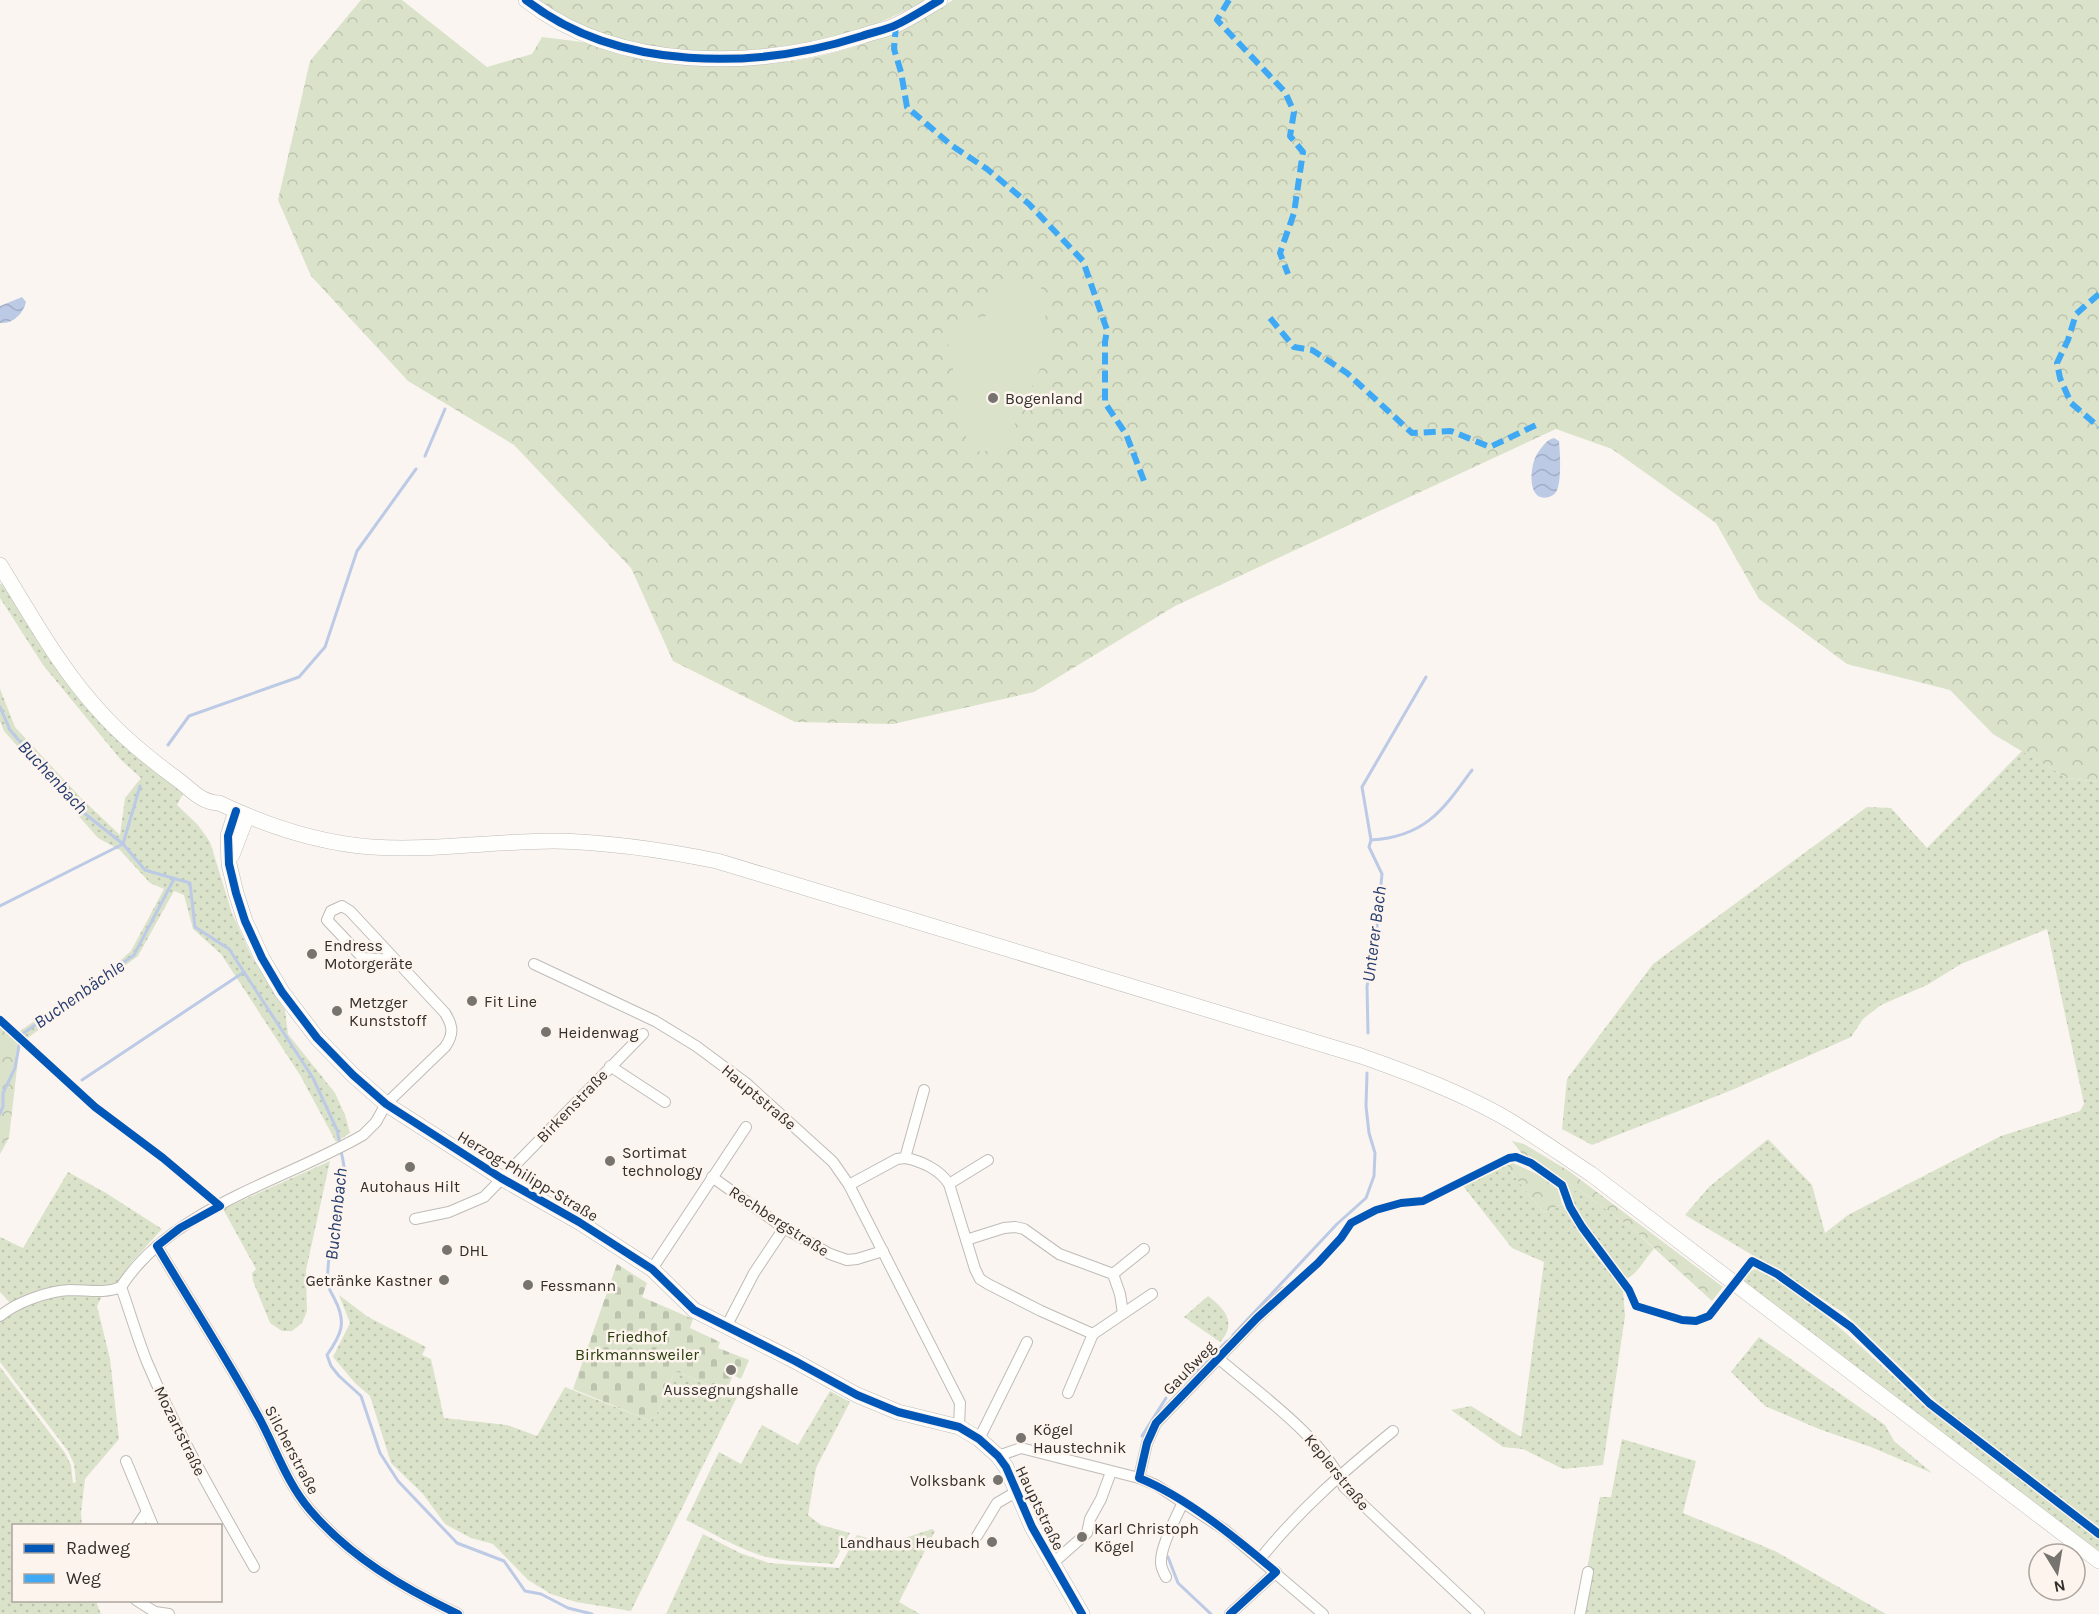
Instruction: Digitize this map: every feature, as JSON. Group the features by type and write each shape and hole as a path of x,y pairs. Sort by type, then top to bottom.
{"main road":[{"path":"526,0 571,28 614,43 661,55 716,59 796,53 839,43 896,25 940,0"},
{"path":"0,566 74,681 103,716 144,754 188,787 212,795 219,804 294,833 372,847 585,842 639,847 717,861 1350,1053 1405,1071 1454,1092 1502,1117 1592,1174 2099,1561"},
{"name":"Herzog-Philipp-Straße","path":"242,813 229,864 245,921 262,958 282,992 317,1038 353,1075 386,1104 501,1178 579,1222 652,1269 694,1310 795,1360 857,1395 898,1412 959,1427"},
{"name":"Hauptstraße","path":"959,1427 979,1439 998,1455 1006,1467 1032,1527 1082,1614"}],"street":[{"path":"0,1316 6,1311 49,1294 69,1290 105,1292 122,1287 131,1272 156,1246 180,1228 252,1188 363,1135 376,1122 386,1104 445,1047 453,1031 445,1013 350,911 342,906 331,911 327,920 363,958 394,960"},
{"name":"Hauptstraße","path":"534,964 655,1021 696,1046 746,1083 834,1162 849,1185 960,1403 959,1427"},
{"name":"Birkenstraße","path":"501,1178 644,1034"},
{"path":"610,1066 665,1102"},
{"path":"905,1158 924,1090"},
{"path":"652,1269 746,1127"},
{"path":"849,1185 897,1159 905,1158 915,1160 943,1175 949,1184 980,1279 1041,1311 1093,1334"},
{"path":"949,1184 988,1160"},
{"name":"Rechbergstraße","path":"712,1176 784,1228 830,1254 847,1260 883,1251"},
{"name":"Herzog-Philipp-Straße","path":"415,1219 449,1212 474,1203 484,1197 501,1178"},
{"path":"726,1327 754,1273 784,1228"},
{"path":"966,1240 1005,1228 1024,1229 1059,1254 1113,1274"},
{"name":"Silcherstraße","path":"156,1246 257,1413 290,1483 309,1509 370,1566 415,1593 458,1614"},
{"path":"1113,1274 1144,1249"},
{"path":"1113,1274 1120,1294 1123,1313"},
{"name":"Mozartstraße","path":"122,1287 147,1360 167,1407 191,1455 254,1567"},
{"name":"Gaußweg","path":"1139,1478 1147,1443 1156,1423 1285,1292"},
{"path":"1068,1393 1093,1334 1152,1294"},
{"path":"979,1439 1027,1342"},
{"name":"Keplerstraße","path":"1218,1358 1300,1428 1339,1474 1344,1487 1479,1614"},
{"path":"1260,1558 1285,1527 1339,1474 1393,1431"},
{"path":"998,1455 1022,1448 1139,1478 1156,1485 1225,1530 1323,1614"},
{"path":"126,1461 152,1524"},
{"path":"1052,1564 1087,1533 1090,1519 1101,1499 1111,1472"},
{"path":"977,1536 998,1503 1016,1492"},
{"path":"1166,1577 1161,1561 1183,1502"},
{"path":"138,1524 146,1513"},
{"path":"1230,1614 1276,1572"},
{"path":"1580,1614 1588,1572"},
{"path":"139,1602 155,1612 169,1614"}],"green space":[{"path":"361,0 402,0 487,67 532,54 542,37 707,64 776,63 839,51 869,42 927,16 953,0 2099,0 2099,782 2067,778 1993,734 1950,690 1847,664 1759,599 1716,523 1612,449 1556,429 1175,606 1034,692 893,724 795,722 673,661 631,568 514,445 408,381 311,276 278,200 310,61"},
{"path":"533,0 926,0 870,26 811,43 781,48 719,51 662,48 620,41 586,28"},
{"name":"Bogenland","path":"1040,280 1050,347 1003,450 969,452 944,323 993,315 990,289"},
{"path":"3,583 50,658 184,792 177,805 198,825 210,842 232,913 252,957 285,1010 288,1034 335,1093 345,1115 350,1133 336,1142 300,1075 221,954 193,929 184,895 174,891 138,956 25,1040 17,1033 113,967 131,951 164,889 150,883 120,850 98,838 4,731 0,721 0,689 15,727 81,798 120,835 125,798 141,778 121,760 43,665 0,598 0,584"},
{"path":"2022,751 2067,778 2099,782 2099,1529 1962,1426 1844,1313 1685,1215 1709,1187 1768,1139 1812,1185 1825,1233 1848,1215 2001,1136 2080,1111 2084,1104 2047,929 1961,964 1927,985 1881,1005 1863,1019 1851,1037 1732,1090 1592,1145 1562,1129 1567,1079 1653,964 1867,807 1891,808 1927,848"},
{"path":"0,1025 20,1042 9,1138 0,1154"},
{"path":"1512,1141 1524,1144 1569,1171 1723,1287 1712,1301 1634,1230 1578,1189 1570,1194 1564,1182 1523,1155"},
{"path":"330,1161 306,1270 307,1311 302,1323 292,1331 282,1331 270,1323 253,1281 252,1273 256,1269 223,1209"},
{"path":"1513,1163 1539,1175 1558,1189 1562,1204 1544,1213 1506,1166"},
{"path":"1506,1166 1544,1213 1562,1204 1589,1247 1623,1290 1625,1316 1603,1465 1563,1469 1523,1449 1503,1447 1451,1410 1471,1406 1521,1437 1544,1262 1512,1248 1463,1186"},
{"path":"68,1172 162,1229 132,1262 116,1284 11,1304 0,1292 0,1237 23,1248"},
{"path":"1578,1189 1634,1230 1654,1249 1637,1271 1629,1277 1625,1279 1593,1239 1580,1217 1570,1194"},
{"name":"Friedhof Birkmannsweiler","path":"617,1264 647,1283 642,1297 693,1319 690,1328 720,1342 718,1348 749,1360 741,1379 733,1375 726,1392 675,1371 653,1422 573,1389"},
{"path":"1755,1269 1778,1281 1820,1311 1938,1415 2099,1539 2099,1557 2087,1548 2087,1542 2079,1542 1740,1283 1747,1273"},
{"path":"104,1292 97,1306 110,1359 119,1439 85,1479 82,1524 12,1524 12,1602 96,1602 101,1614 0,1614 0,1367 65,1453 71,1465 73,1483 76,1482 74,1464 68,1451 0,1362 0,1317 46,1295"},
{"path":"339,1295 368,1317 426,1347 422,1355 431,1359 444,1418 507,1425 537,1436 565,1387 653,1422 675,1371 737,1397 631,1611 576,1602 551,1594 528,1580 493,1544 471,1538 445,1524 423,1494 391,1463 370,1396 355,1383 333,1357 350,1323"},
{"path":"1208,1296 1227,1316 1228,1328 1220,1342 1184,1317"},
{"path":"1759,1337 1885,1425 1894,1441 1932,1473 1765,1406 1731,1372"},
{"path":"830,1391 850,1402 816,1468 808,1515 821,1525 850,1533 833,1564 789,1561 763,1556 733,1544 686,1520 719,1452 741,1464 762,1425 798,1445"},
{"path":"1622,1439 1696,1461 1683,1513 1775,1551 1886,1614 1579,1614 1600,1497 1611,1497"},
{"path":"932,1529 935,1531 899,1602 920,1614 666,1614 703,1534 740,1553 769,1563 839,1568 857,1535 880,1542 896,1541"}],"water":[{"path":"22,297 26,302 20,314 9,322 0,323 0,306"},
{"path":"1554,438 1559,441 1558,488 1549,497 1542,497 1533,489 1533,466 1542,446"}],"waterway":[{"path":"425,456 445,409"},
{"path":"168,745 189,716 299,677 325,647 357,551 416,469"},
{"name":"Unterer Bach","path":"1368,1033 1367,986 1374,957 1382,874 1369,847 1371,840 1362,787 1426,677"},
{"name":"Buchenbach","path":"0,707 10,730 74,805 123,844 145,870 190,883 195,927 229,949 313,1078 337,1130 340,1144"},
{"path":"1371,840 1390,838 1405,833 1431,819 1442,809 1472,770"},
{"path":"0,906 123,844 140,786"},
{"name":"Buchenbächle","path":"0,1114 3,1106 3,1093 15,1068 21,1035 134,955 174,879"},
{"path":"82,1080 244,972"},
{"name":"Unterer Bach","path":"1233,1335 1337,1224 1366,1198 1374,1176 1375,1153 1369,1133 1366,1106 1367,1073"},
{"name":"Buchenbach","path":"341,1151 344,1183 328,1269 328,1285 339,1308 341,1329 327,1355 331,1366 361,1396 380,1453 398,1481 457,1543 504,1561 525,1591 541,1594 568,1608 592,1614"},
{"name":"Unterer Bach","path":"1175,1388 1206,1363 1227,1341"},
{"name":"Unterer Bach","path":"1142,1436 1166,1398"},
{"name":"Unterer Bach","path":"1168,1557 1178,1583 1211,1614"}],"marked path":[{"path":"1229,0 1217,20 1285,92 1294,112 1290,136 1303,152 1294,213 1280,253 1288,274"},
{"path":"896,25 894,49 901,72 907,107 951,145 987,169 1029,204 1083,261 1107,330 1105,403 1126,434 1144,481"},
{"path":"2099,294 2076,314 2068,340 2057,363 2060,378 2071,403 2099,427"},
{"path":"1270,318 1294,347 1312,350 1347,373 1412,433 1451,431 1490,447 1536,425"}],"cycle path":[{"path":"526,0 563,24 602,41 645,52 689,58 733,59 778,55 862,36 896,25 940,0"},
{"path":"236,811 228,836 229,864 245,921 262,958 282,992 317,1038 353,1075 386,1104 501,1178 579,1222 652,1269 694,1310 857,1395 898,1412 959,1427 979,1439 998,1456 1006,1467 1032,1527 1082,1614"},
{"path":"0,1020 95,1107 163,1158 220,1206 180,1228 157,1246 245,1393 294,1488 326,1527 360,1557 398,1582 458,1614"},
{"path":"1230,1614 1276,1572 1193,1507 1139,1478 1147,1443 1156,1423 1257,1318 1318,1263 1341,1238 1351,1223 1376,1210 1401,1203 1423,1201 1509,1158 1516,1157 1531,1163 1562,1185 1570,1207 1582,1227 1629,1290 1636,1306 1682,1320 1696,1321 1709,1316 1752,1261 1777,1274 1851,1327 1929,1403 2099,1534"}],"place":[{"name":"Bogenland","path":"993,398"},
{"name":"Endress Motorgeräte","path":"312,954"},
{"name":"Fit Line","path":"472,1001"},
{"name":"Metzger Kunststoff","path":"337,1011"},
{"name":"Heidenwag","path":"546,1032"},
{"name":"Sortimat technology","path":"610,1161"},
{"name":"Autohaus Hilt","path":"410,1167"},
{"name":"DHL","path":"447,1250"},
{"name":"Getränke Kastner","path":"444,1280"},
{"name":"Fessmann","path":"528,1285"},
{"name":"Aussegnungshalle","path":"731,1370"},
{"name":"Kögel Haustechnik","path":"1021,1438"},
{"name":"Volksbank","path":"998,1480"},
{"name":"Karl Christoph Kögel","path":"1082,1537"},
{"name":"Landhaus Heubach","path":"992,1542"}]}
